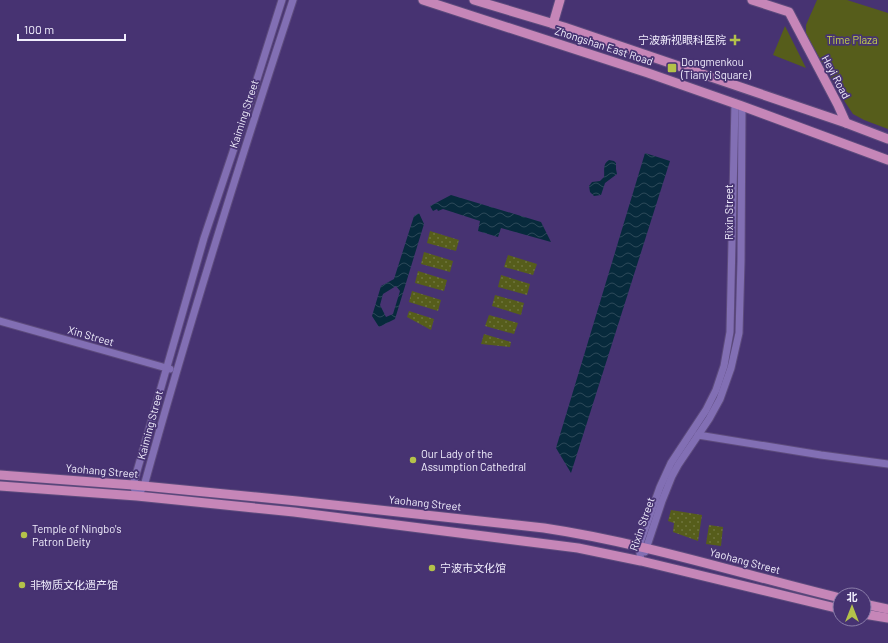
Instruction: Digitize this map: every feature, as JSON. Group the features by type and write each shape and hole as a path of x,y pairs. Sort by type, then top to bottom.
{"main road":[{"name":"Zhongshan East Road","path":"423,0 648,73 738,104 888,160"},
{"name":"Zhongshan East Road","path":"474,0 553,24 846,123 888,139"},
{"path":"553,24 560,0"},
{"name":"Heyi Road","path":"752,0 788,12 838,105 846,123"},
{"name":"Yaohang Street","path":"0,475 144,486 544,528 582,534 643,547 832,596"},
{"name":"Yaohang Street","path":"0,486 137,496 294,512 454,533 541,542 641,561 832,607"},
{"path":"872,606 888,609"},
{"path":"872,615 888,618"}],"street":[{"name":"Kaiming Street","path":"133,485 204,238 282,0"},
{"name":"Kaiming Street","path":"137,496 144,486 176,371 218,234 293,0"},
{"name":"Rixin Street","path":"643,547 672,476 714,411 731,368 738,333 741,261 738,104"},
{"name":"Rixin Street","path":"641,561 643,547 666,474 706,410 716,390 724,366 730,332 738,104"},
{"name":"Xin Street","path":"0,322 176,371"},
{"path":"698,435 821,455 888,464"},
{"path":"133,485 137,496"}],"green space":[{"name":"Time Plaza","path":"817,0 847,0 888,13 888,129 853,114 806,34 806,25"},
{"path":"785,26 806,68 773,55"},
{"path":"430,231 459,240 456,251 427,243"},
{"path":"424,252 453,261 450,272 421,264"},
{"path":"508,255 537,264 533,275 504,267"},
{"path":"418,271 447,280 444,291 415,283"},
{"path":"501,275 530,284 527,295 498,287"},
{"path":"412,291 441,300 438,311 409,302"},
{"path":"495,295 524,303 521,315 492,306"},
{"path":"409,311 434,319 431,330 407,317"},
{"path":"489,315 518,323 514,334 485,326"},
{"path":"484,334 511,342 510,347 481,344"},
{"path":"671,510 702,515 698,541 673,532 674,523 668,521"},
{"path":"709,525 723,527 721,546 706,544"}],"water":[{"path":"645,153 670,161 571,473 556,448"},
{"path":"609,160 616,163 617,174 605,183 601,195 594,196 590,192 589,186 592,182 600,181 604,177 605,164"},
{"path":"451,195 541,222 551,242 501,228 498,237 478,231 480,221 443,209 433,211 430,206"},
{"path":"419,213 424,224 395,319 379,327 372,316 381,286 394,279 414,216","holes":["396,286 400,291 393,314 386,317 380,305 383,294"]}],"place":[{"name":"宁波新视眼科医院","path":"735,40"},
{"name":"Dongmenkou (Tianyi Square)","path":"672,68"},
{"name":"Our Lady of the Assumption Cathedral","path":"413,460"},
{"name":"Temple of Ningbo's Patron Deity","path":"24,535"},
{"name":"宁波市文化馆","path":"432,568"},
{"name":"非物质文化遗产馆","path":"22,585"}]}
